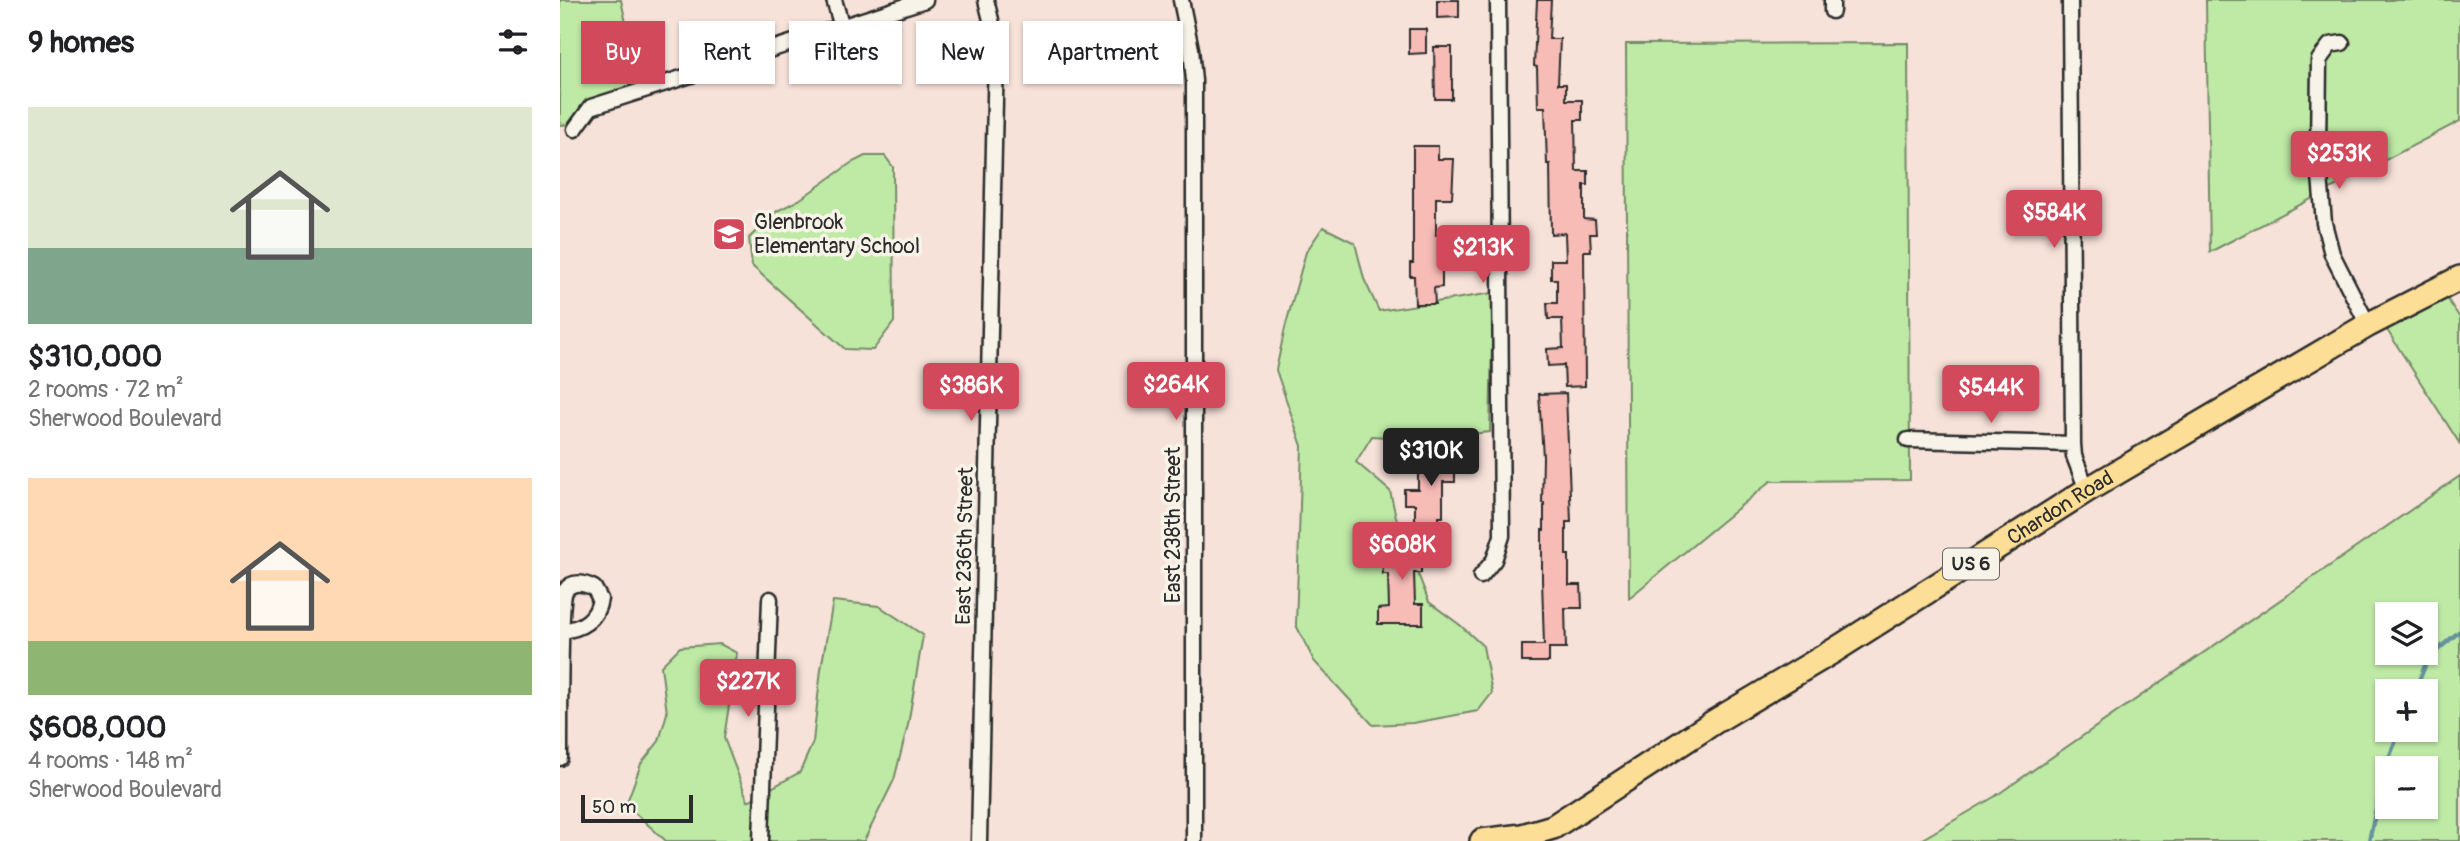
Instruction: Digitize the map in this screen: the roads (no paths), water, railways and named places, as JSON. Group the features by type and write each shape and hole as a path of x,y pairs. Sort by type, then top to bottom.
{"main road":[{"name":"Chardon Road","path":"1482,841 1522,836 1553,827 1714,722 1835,650 2087,490 2368,326 2460,278"}],"street":[{"path":"834,0 840,21"},
{"path":"860,21 925,0"},
{"name":"East 236th Street","path":"979,841 996,53 986,0"},
{"name":"East 238th Street","path":"1181,0 1194,80 1194,841"},
{"path":"1482,576 1499,550 1502,525 1498,0"},
{"path":"2070,0 2073,444 2078,469 2087,490"},
{"path":"2342,43 2330,45 2319,60 2318,152 2324,223 2332,254 2368,326"},
{"path":"575,129 591,107 789,44"},
{"path":"1908,440 2073,444"},
{"path":"761,841 770,599"},
{"path":"560,758 561,631"}],"waterway":[{"path":"2420,679 2428,658 2460,631"},
{"path":"2369,841 2385,768 2395,742"}],"place":[{"name":"Glenbrook Elementary School","path":"729,234"}]}
